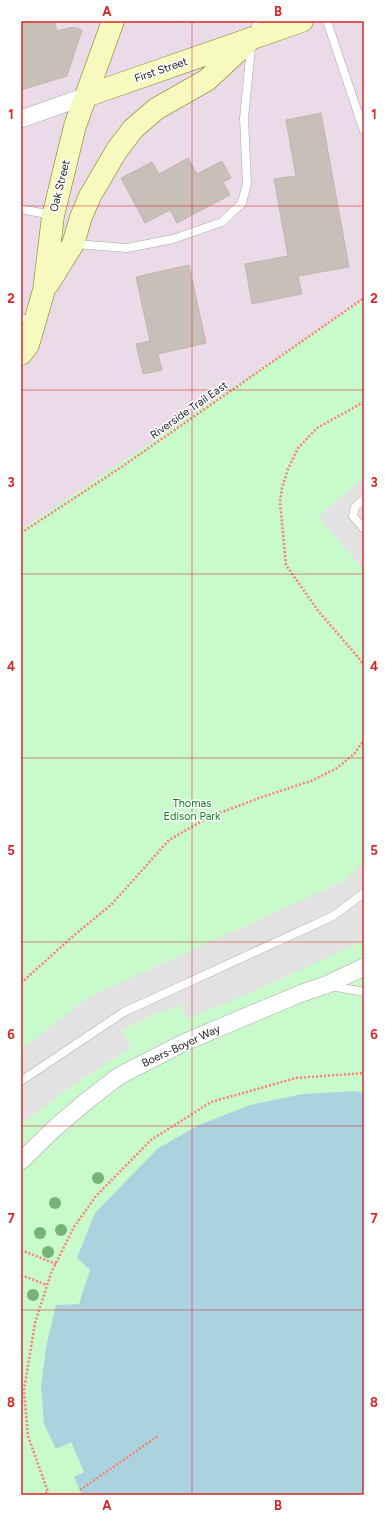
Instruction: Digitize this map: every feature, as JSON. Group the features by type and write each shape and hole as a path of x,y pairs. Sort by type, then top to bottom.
{"street":[{"name":"Oak Street","path":"21,354 28,345 28,321 44,290 53,216 75,126 113,21"},
{"name":"First Street","path":"21,119 86,96 255,30 302,21"},
{"path":"44,290 73,244 81,217 90,196 117,150 133,129 156,109 207,80 255,30"},
{"name":"Boers-Boyer Way","path":"21,1161 57,1126 88,1099 119,1076 184,1043 302,993 326,985 364,967"}],"lane":[{"path":"327,21 364,131"},
{"path":"73,244 127,248 173,238 222,222 242,203 247,183 244,118 255,30"},
{"path":"21,209 53,216"},
{"path":"364,499 355,507 353,516 364,529"},
{"path":"21,1081 124,1012 333,916 364,893"},
{"path":"326,985 364,992"}],"path":[{"name":"Riverside Trail East","path":"21,533 123,466 364,298"},
{"path":"364,402 317,428 298,448 288,469 282,488 280,502 286,564 319,612 364,665"},
{"path":"21,983 72,937 112,904 169,840 209,817 262,797 311,781 337,768 354,754 364,740"},
{"path":"42,1495 48,1492 28,1436 24,1390 35,1323 51,1273 74,1227 96,1196 151,1140 211,1102 296,1078 364,1073"},
{"path":"21,1250 56,1264"},
{"path":"21,1275 47,1285"},
{"path":"80,1490 158,1436"}],"shaded area":[{"path":"21,21 364,21 364,299 25,528 21,521"},
{"path":"364,477 364,570 318,517"},
{"path":"364,862 364,940 257,990 187,1019 180,1005 148,1017 122,1030 131,1048 79,1081 21,1124 21,1050 87,998 344,881"}],"green space":[{"name":"Thomas Edison Park","path":"364,299 364,1093 356,1091 302,1094 250,1105 90,1270 79,1304 56,1305 46,1347 41,1386 71,1442 84,1472 74,1477 82,1495 21,1495 21,521 25,527"}],"water":[{"path":"356,1091 364,1093 364,1495 82,1495 74,1477 84,1472 71,1442 56,1449 44,1424 41,1386 46,1347 56,1305 79,1304 90,1270 77,1258 95,1213 157,1149 199,1125 250,1105 302,1094"}],"building":[{"path":"21,21 54,21 57,31 73,27 82,30 67,76 21,90"},
{"path":"321,113 349,267 298,276 302,294 252,304 245,264 288,256 274,179 296,176 286,120"},
{"path":"188,158 197,174 222,161 231,178 223,182 230,195 177,223 170,210 145,223 121,178 152,162 159,174"},
{"path":"189,265 206,343 158,354 162,370 143,374 136,344 150,341 136,277"}]}
